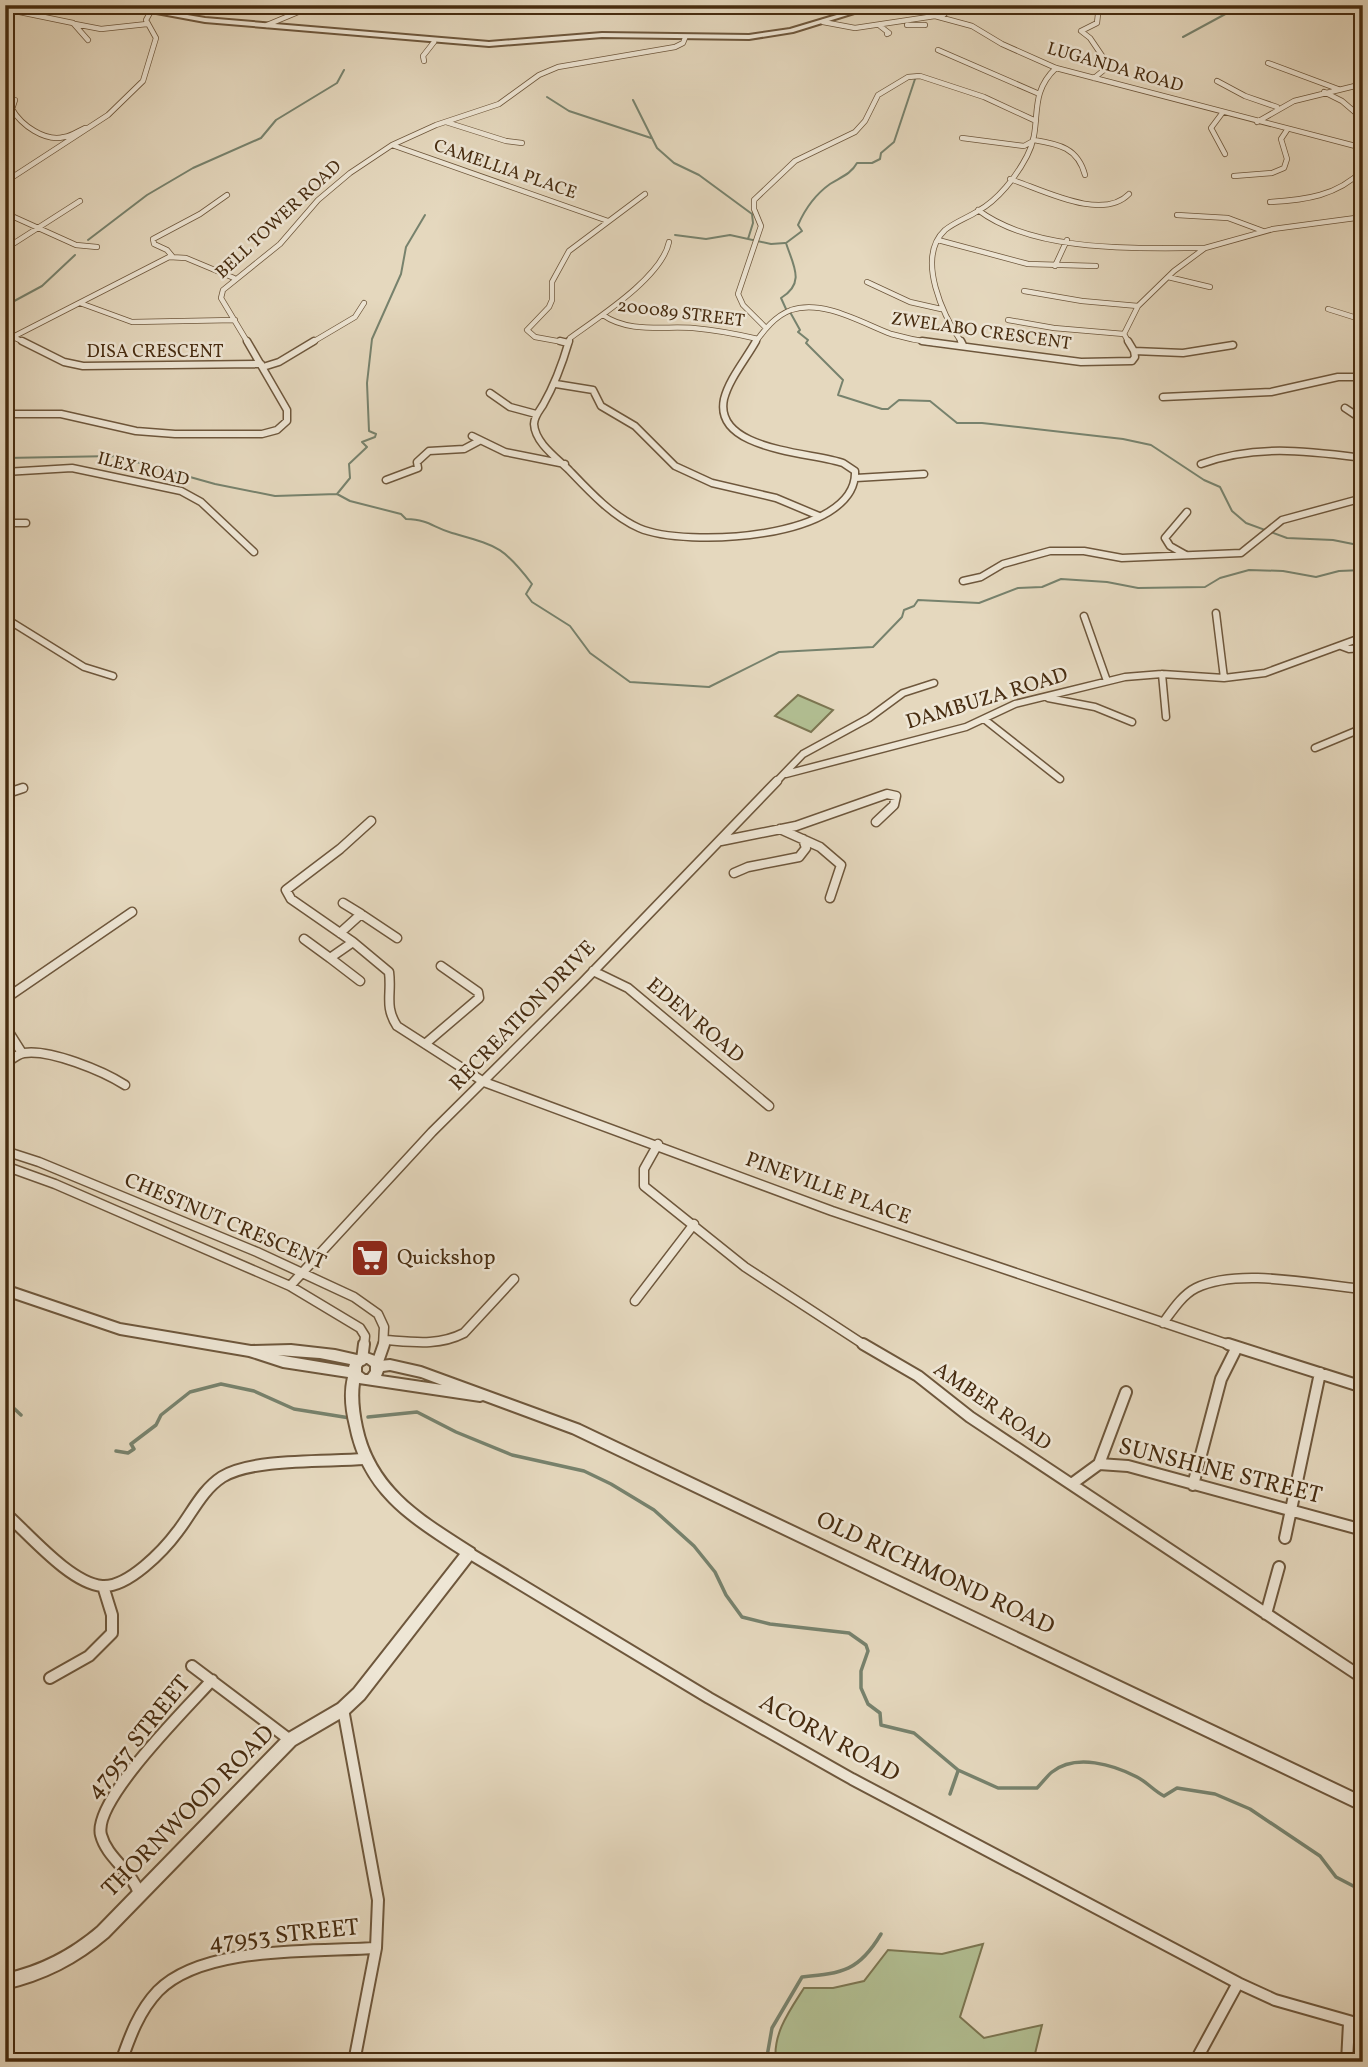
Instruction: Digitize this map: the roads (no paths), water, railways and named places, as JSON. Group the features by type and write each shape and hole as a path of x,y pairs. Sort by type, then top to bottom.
{"street":[{"path":"116,5 197,19 434,41 497,44 601,35 685,38 762,36 823,22 877,5"},
{"path":"267,25 315,5"},
{"path":"343,5 366,12"},
{"path":"941,17 954,5"},
{"path":"1094,78 1108,66 1090,38 1080,31 1095,25 1099,5"},
{"path":"5,9 46,15 101,29 147,24"},
{"path":"5,182 95,125 146,77 156,38 147,24 146,17 151,11"},
{"name":"LUGANDA ROAD","path":"823,22 848,28 941,17 972,26 1002,44 1056,68 1363,148"},
{"path":"75,24 88,40"},
{"path":"879,25 925,24"},
{"path":"879,25 889,33 887,34"},
{"name":"BELL TOWER ROAD","path":"5,414 61,414 136,431 164,434 270,433 284,425 288,416 262,365 220,294 234,278 280,244 310,208 336,184 392,145 446,122 499,104 546,72 585,61 675,47 683,43 685,38"},
{"path":"424,61 422,56 434,41"},
{"path":"938,50 1037,93"},
{"path":"1268,63 1338,89"},
{"path":"963,345 941,309 932,254 947,229 986,206 1028,155 1034,140 1037,93 1044,80 1056,68"},
{"path":"766,328 743,304 738,294 761,226 752,204 760,193 795,161 855,132 865,121 878,95 887,88 908,76 924,78 984,97 1036,121"},
{"path":"1217,81 1245,96 1277,107"},
{"path":"1257,122 1277,107 1324,92 1363,84"},
{"path":"1324,92 1342,101 1363,119"},
{"path":"15,100 12,109 15,115 51,136 65,137 95,125"},
{"path":"1223,113 1212,123 1211,128 1224,154"},
{"path":"446,122 506,141 522,143"},
{"path":"1234,176 1272,173 1284,168 1287,159 1281,139 1287,130"},
{"path":"962,138 1024,146 1034,140 1076,152 1082,158 1085,175"},
{"name":"CAMELLIA PLACE","path":"392,145 608,221"},
{"path":"1270,202 1313,198 1346,185 1363,170"},
{"path":"1010,179 1090,206 1126,199 1129,194"},
{"path":"568,343 535,337 527,330 551,304 552,282 564,257 645,194"},
{"path":"172,257 167,250 154,244 153,239 200,214 227,195"},
{"path":"5,248 80,201"},
{"path":"978,211 994,222 1067,240 1126,247 1205,248 1264,231 1363,217"},
{"path":"5,214 76,245 97,247"},
{"path":"1177,215 1228,218 1264,231"},
{"path":"938,240 1011,261 1055,266 1096,266"},
{"path":"1055,266 1067,240"},
{"path":"669,242 667,252 659,265 603,314 575,333 568,343 556,384 536,414 534,425 540,439 565,464 632,524 662,535 720,538 768,533 818,516 845,497 856,478 924,474"},
{"path":"1124,334 1138,306 1168,277 1205,248"},
{"path":"5,341 172,257 186,258 234,278"},
{"path":"1168,277 1210,287"},
{"path":"867,282 910,302 941,309"},
{"path":"1024,291 1082,302 1138,306"},
{"path":"80,303 132,323 235,320"},
{"path":"262,365 279,362 355,317 364,303"},
{"name":"ZWELABO CRESCENT","path":"856,478 855,471 842,462 766,446 742,435 727,421 723,403 726,391 766,328 786,312 811,307 893,335 1104,362 1132,361 1134,352 1183,353 1233,345"},
{"path":"1328,309 1363,320"},
{"name":"200089 STREET","path":"603,314 607,319 632,325 690,328 758,339"},
{"path":"1008,320 1054,328 1124,334"},
{"path":"1124,334 1134,352"},
{"name":"DISA CRESCENT","path":"13,337 64,362 83,366 262,365"},
{"path":"1163,397 1271,392 1338,377 1363,377"},
{"path":"556,384 593,390 601,406 635,426 675,466 712,483 776,498 818,516"},
{"path":"490,393 510,407 536,414"},
{"path":"1346,408 1363,420"},
{"path":"472,436 491,448 523,459 565,464"},
{"path":"386,480 418,468 417,462 428,451 442,448 462,449 479,441"},
{"path":"1201,464 1222,455 1280,449 1363,458"},
{"name":"ILEX ROAD","path":"5,472 72,468 181,491 201,502 254,552"},
{"path":"963,581 981,577 1003,564 1049,551 1084,551 1122,558 1241,552 1271,527 1298,513 1363,498"},
{"path":"1187,512 1179,523 1170,528 1165,538 1170,546 1188,556"},
{"path":"5,523 26,523"},
{"path":"1216,613 1224,678"},
{"path":"1084,616 1107,681"},
{"path":"5,618 84,667 113,676"},
{"name":"DAMBUZA ROAD","path":"786,774 941,734 984,719 1015,704 1107,681 1143,674 1224,678 1265,673 1363,637"},
{"path":"1341,646 1349,649 1363,648"},
{"path":"1161,674 1166,717"},
{"name":"RECREATION DRIVE","path":"290,1286 432,1132 593,971 803,754 869,718 903,692 934,682"},
{"path":"1035,699 1050,698 1095,707 1132,722"},
{"path":"984,719 1060,779"},
{"path":"1315,748 1363,728"},
{"path":"5,794 23,789"},
{"path":"718,842 780,829 877,796 896,796 894,805 876,821"},
{"path":"330,958 353,942 291,899 286,890 340,849 371,821"},
{"path":"780,829 820,847 841,865 830,898"},
{"path":"734,873 748,867 783,863 799,857 806,848 803,839"},
{"path":"343,903 397,938"},
{"path":"5,999 132,912"},
{"path":"340,933 361,914"},
{"path":"304,939 360,981"},
{"name":"PINEVILLE PLACE","path":"353,942 389,972 389,1017 397,1026 484,1082 658,1144 832,1211 1163,1323 1363,1387"},
{"path":"425,1044 479,998 478,992 441,966"},
{"name":"EDEN ROAD","path":"593,971 628,988 769,1106"},
{"path":"5,1026 22,1053"},
{"path":"5,1064 22,1053 37,1054 82,1066 125,1085"},
{"name":"AMBER ROAD","path":"658,1144 645,1166 642,1178 644,1186 745,1267 874,1351 918,1376 970,1417 1361,1677"},
{"name":"CHESTNUT CRESCENT","path":"5,1151 39,1162 303,1272 376,1312 383,1323 386,1340"},
{"name":"CHESTNUT CRESCENT","path":"5,1166 55,1184 290,1286 360,1328 365,1336 361,1371"},
{"path":"635,1301 694,1224"},
{"path":"361,1371 376,1373 386,1340 435,1342 454,1339 464,1334 514,1279"},
{"path":"1163,1323 1187,1294 1199,1287 1227,1280 1363,1289"},
{"name":"OLD RICHMOND ROAD","path":"5,1290 120,1329 249,1351 283,1362 361,1371 483,1396"},
{"path":"1193,1485 1221,1379 1237,1347"},
{"name":"OLD RICHMOND ROAD","path":"378,1365 421,1372 452,1382 483,1396 576,1429 1363,1804"},
{"name":"ACORN ROAD","path":"361,1371 352,1400 355,1429 364,1459 383,1489 402,1508 469,1553 709,1698 852,1779 1238,1983 1275,2000 1363,2025"},
{"path":"1285,1538 1320,1373"},
{"path":"1100,1464 1126,1392"},
{"path":"5,1513 71,1570 87,1581 103,1586 118,1583 160,1551 201,1497 223,1476 260,1466 364,1459"},
{"name":"SUNSHINE STREET","path":"1073,1483 1100,1464 1128,1466 1363,1530"},
{"name":"THORNWOOD ROAD","path":"5,1982 43,1972 82,1951 290,1740 343,1709 359,1695 469,1553"},
{"path":"1266,1614 1279,1567"},
{"path":"50,1678 94,1653 109,1638 114,1624 103,1586"},
{"path":"1361,1677 1363,1661"},
{"path":"192,1666 290,1740"},
{"name":"47957 STREET","path":"139,1893 137,1882 104,1843 100,1833 101,1819 139,1763 212,1680"},
{"path":"343,1709 378,1900 376,1948 354,2062"},
{"name":"47953 STREET","path":"121,2062 129,2036 148,2003 160,1989 191,1969 207,1962 247,1956 376,1948"},
{"path":"1195,2062 1238,1983"},
{"path":"1347,2062 1349,2022"}],"waterway":[{"path":"1183,37 1242,5"},
{"path":"88,240 147,195 193,168 261,138 276,120 337,83 344,70"},
{"path":"786,309 781,298 793,286 796,273 786,243 802,231 798,225 820,192 849,173 857,163 872,163 880,159 881,153 894,142 915,79"},
{"path":"547,97 569,111 651,138"},
{"path":"633,100 657,148 674,163 699,175 752,214 753,223 748,239"},
{"path":"337,494 350,478 349,464 367,447 362,442 375,437 376,434 369,431 367,383 372,339 401,274 406,247 425,215"},
{"path":"675,235 706,239 730,235 748,239"},
{"path":"748,239 771,244 785,243"},
{"path":"5,306 42,286 75,255"},
{"path":"790,312 800,330 798,332 808,340 806,343 843,380 838,395 882,409 888,409 899,400 930,401 957,423 982,423 1123,439 1151,445 1204,480 1220,487 1232,511 1246,523 1287,538 1333,540 1363,546"},
{"path":"5,458 115,456 215,484 275,496 337,494"},
{"path":"337,494 350,501 401,514 406,519 426,522 498,549 514,562 532,584 526,594 532,602 570,626 590,653 630,682 709,687 779,652 873,647 902,617 904,610 914,606 918,600 979,603 1018,588 1042,587 1061,579 1107,582 1138,588 1205,587 1220,578 1249,570 1283,571 1316,577 1339,571 1363,570"},
{"path":"116,1451 128,1453 134,1449 131,1444 156,1425 161,1415 190,1392 221,1384 254,1391 294,1409 350,1418"},
{"path":"5,1400 21,1415"},
{"path":"368,1417 417,1412 456,1432 512,1455 584,1471 611,1484 654,1510 694,1546 715,1572 726,1595 742,1617 770,1624 849,1633 866,1645 868,1651 861,1671 861,1688 868,1704 880,1713 881,1725 914,1733 958,1770 998,1788 1037,1788 1062,1766 1095,1763 1117,1768 1137,1777 1164,1796 1177,1788 1215,1794 1250,1809 1320,1856 1336,1877 1359,1889 1363,1888"},
{"path":"950,1794 958,1771"},
{"path":"766,2062 772,2028 802,1977 829,1974 849,1968 865,1956 881,1934"}],"place":[{"name":"Quickshop","path":"370,1258"}]}
